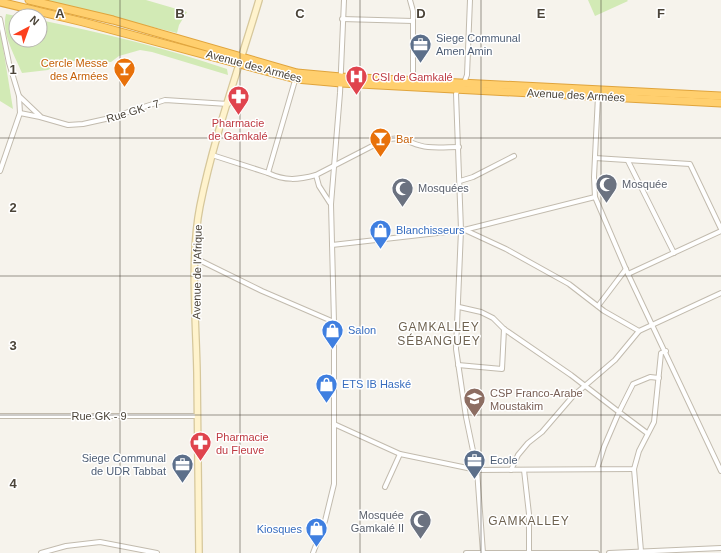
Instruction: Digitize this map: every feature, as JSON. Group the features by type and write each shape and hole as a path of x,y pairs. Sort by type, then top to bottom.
{"highway":[{"name":"Avenue des Armées","path":"29,0 113,20 241,61"},
{"name":"Avenue des Armées","path":"0,2 25,8"},
{"path":"48,4 48,8"},
{"name":"Avenue des Armées","path":"48,13 296,76 413,84 458,89 721,103"},
{"name":"Avenue des Armées","path":"413,84 465,82 721,96"}],"main road":[{"name":"Avenue de l'Afrique","path":"199,553 196,258 200,207 212,155 259,0"}],"street":[{"path":"313,553 325,521 334,484 334,322 331,204 341,80 342,18 344,0"},
{"path":"410,0 413,12 413,84"},
{"path":"470,0 467,75 465,82 458,89 456,94 463,230 456,349 466,417 478,470 483,553"},
{"path":"342,18 413,21"},
{"path":"0,19 9,63 19,96 20,113 0,171"},
{"path":"268,173 296,76"},
{"path":"599,89 595,158 595,197 628,274 666,351 721,471"},
{"path":"19,96 40,116"},
{"name":"Rue GK - 7","path":"20,113 40,116 68,125 83,124 110,118 166,100 228,104"},
{"path":"212,155 281,178 294,180 316,175 333,165 386,140 402,139 428,147 459,147"},
{"path":"460,181 473,177 514,156"},
{"path":"595,158 690,164 721,230 628,274"},
{"path":"628,161 674,252"},
{"path":"316,175 319,186 331,204"},
{"path":"332,245 463,230 595,197"},
{"path":"463,230 521,257 569,284 598,306 639,331"},
{"path":"196,258 262,291 334,322"},
{"path":"598,306 626,269"},
{"path":"512,470 518,455 531,440 542,432 573,396 615,360 639,331 721,293"},
{"path":"459,307 489,316 571,375 647,433"},
{"path":"458,365 502,369 504,328"},
{"path":"641,551 634,469 647,433 654,422 660,355 666,351"},
{"path":"598,469 604,446 633,384 650,377 659,378"},
{"name":"Rue GK - 9","path":"0,416 197,416"},
{"path":"334,424 400,454 478,470 634,469"},
{"path":"385,487 400,454"},
{"path":"524,470 529,514 529,552"},
{"path":"41,553 66,546 100,542 157,553"},
{"path":"609,553 721,548"},
{"path":"466,553 597,553"}],"green space":[{"path":"41,0 146,0 187,12 179,25 177,33"},
{"path":"588,0 627,0 628,1 595,16"},
{"path":"6,14 8,14 8,40 5,29"},
{"path":"48,22 181,54 227,69 228,75 152,52 140,50 119,56 111,62 62,62 48,70 22,73 11,48 48,48"},
{"path":"0,29 13,109 0,101"}],"place":[{"name":"Siege Communal Amen Amin","path":"421,64"},
{"name":"Cercle Messe des Armées","path":"124,88"},
{"name":"CSI de Gamkalé","path":"356,96"},
{"name":"Pharmacie de Gamkalé","path":"238,116"},
{"name":"Bar","path":"380,158"},
{"name":"Mosquée","path":"606,204"},
{"name":"Mosquées","path":"402,208"},
{"name":"Blanchisseurs","path":"381,250"},
{"name":"Salon","path":"332,350"},
{"name":"ETS IB Haské","path":"327,404"},
{"name":"CSP Franco-Arabe Moustakim","path":"475,418"},
{"name":"Pharmacie du Fleuve","path":"201,462"},
{"name":"Ecole","path":"474,480"},
{"name":"Siege Communal de UDR Tabbat","path":"182,484"},
{"name":"Mosquée Gamkalé II","path":"420,540"},
{"name":"Kiosques","path":"317,548"}],"district":[{"name":"GAMKALLEY SÉBANGUEY","path":"439,334"},
{"name":"GAMKALLEY","path":"529,521"}]}
